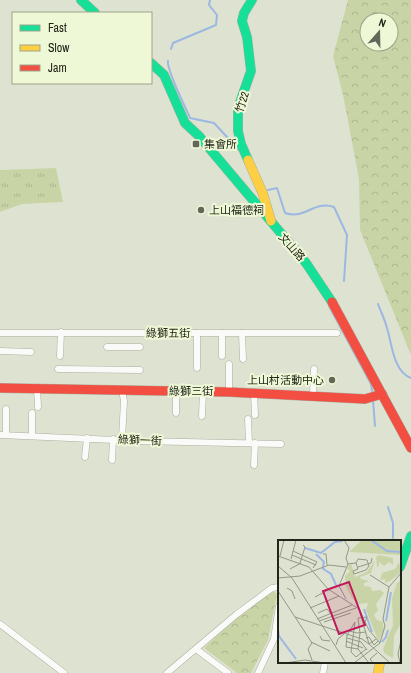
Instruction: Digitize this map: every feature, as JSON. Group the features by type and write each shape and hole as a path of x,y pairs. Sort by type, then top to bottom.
{"street":[{"path":"81,0 94,12"},
{"name":"竹22","path":"252,0 244,13 242,21 247,37 252,71 238,108 238,131 241,144 263,194 272,226"},
{"name":"文山路","path":"152,64 164,74 185,123 199,136 272,226 306,263 325,289 411,448"},
{"path":"60,356 61,332"},
{"name":"綠獅五街","path":"0,333 337,334"},
{"path":"197,333 197,368"},
{"path":"222,333 222,356"},
{"path":"242,333 244,359"},
{"path":"107,347 140,347"},
{"path":"0,351 32,352"},
{"path":"229,392 230,364"},
{"path":"58,369 140,370"},
{"path":"313,396 314,369"},
{"name":"綠獅三街","path":"0,388 254,392 365,400 382,394"},
{"path":"38,388 38,407"},
{"path":"122,390 124,401 122,439"},
{"path":"176,391 176,413"},
{"path":"202,416 203,391"},
{"path":"254,392 255,415"},
{"path":"3,435 6,409"},
{"path":"32,413 32,436"},
{"path":"248,418 254,465"},
{"name":"綠獅一街","path":"3,435 281,444"},
{"path":"85,457 86,438"},
{"path":"112,460 113,439"},
{"path":"401,557 411,536"},
{"path":"167,673 236,614 272,588 278,586"},
{"path":"258,673 277,639 278,622"},
{"path":"0,624 64,673"},
{"path":"196,649 228,673"},
{"path":"323,673 325,663"}],"green space":[{"path":"348,0 411,0 411,355 360,230 359,179 343,95 333,56"},
{"path":"56,168 63,202 22,204 0,212 0,170"},
{"path":"271,592 275,592 277,595 268,640 251,673 237,673 204,648 236,618"}],"waterway":[{"path":"171,49 173,43 216,25 217,15 209,5 210,0"},
{"path":"168,61 173,80 190,118 214,123 240,151"},
{"path":"268,190 277,188 285,213 298,214 321,206 334,207 347,235 344,281"},
{"path":"378,304 397,363 400,369 411,378"},
{"path":"329,306 371,384 372,391"},
{"path":"373,400 375,426"},
{"path":"388,507 393,523 393,538"}],"traffic: fast":[{"path":"81,0 94,12"},
{"path":"248,160 241,144 238,131 238,108 251,71 247,37 242,21 244,13 252,0"},
{"path":"152,64 164,75 185,123 199,136 306,263 332,302"},
{"path":"401,564 411,536"}],"traffic: slow":[{"path":"248,160 263,194 271,221"},
{"path":"378,673 380,663"}],"traffic: jam":[{"path":"332,302 411,448"},
{"path":"0,388 229,392 365,399 382,394"}],"place":[{"name":"集會所","path":"196,144"},
{"name":"上山福德祠","path":"201,210"},
{"name":"上山村活動中心","path":"332,380"}]}
